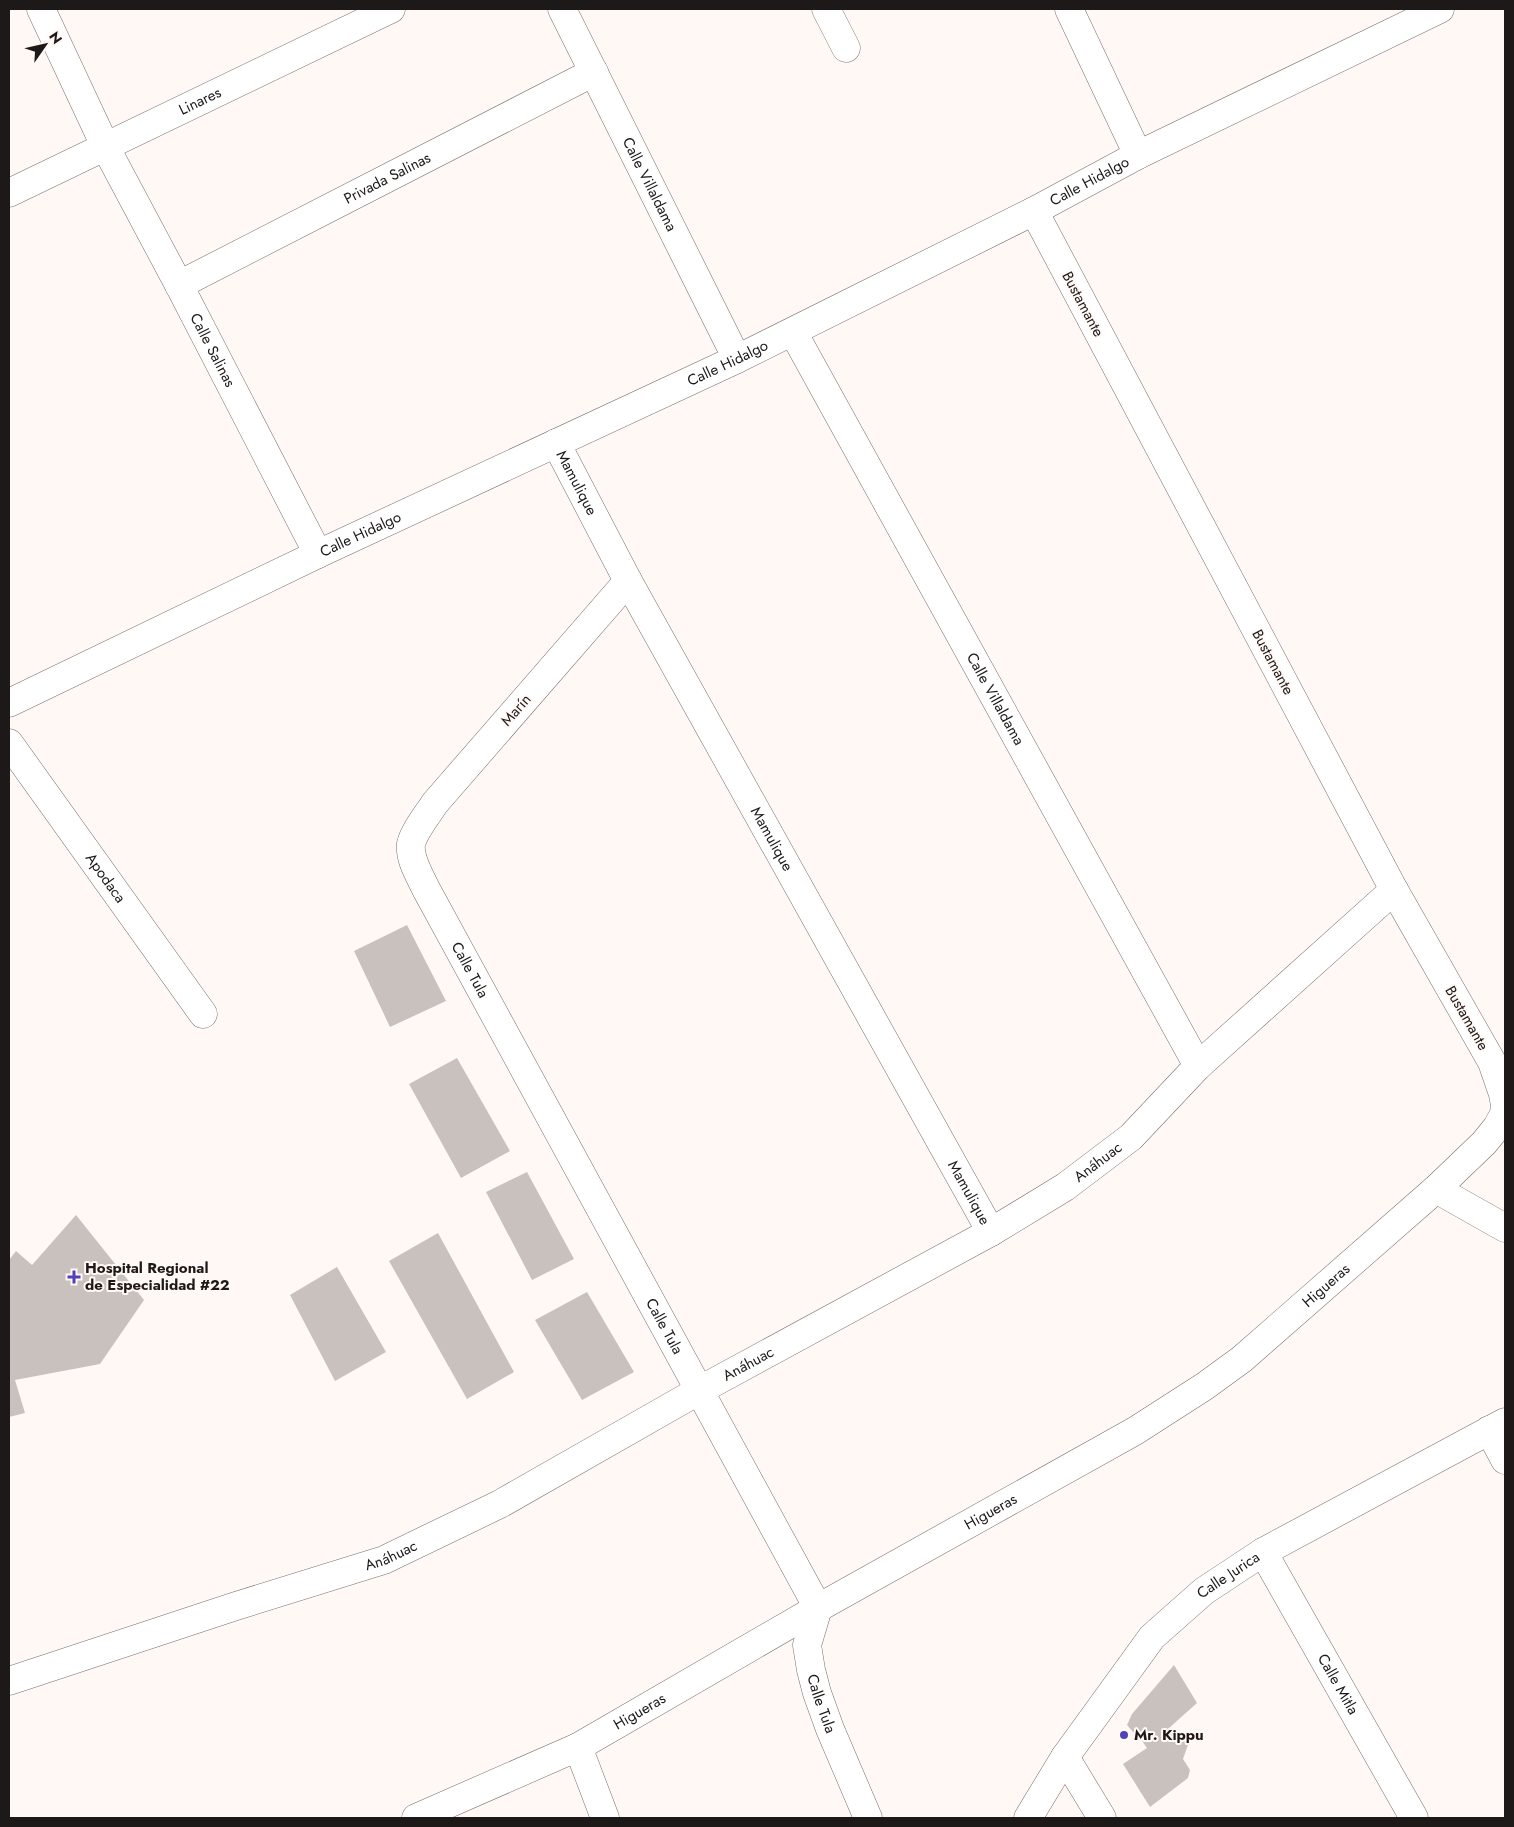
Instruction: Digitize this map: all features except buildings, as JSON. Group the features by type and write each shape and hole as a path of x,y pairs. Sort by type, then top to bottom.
{"street":[{"path":"41,9 106,148"},
{"name":"Linares","path":"9,194 391,9"},
{"name":"Calle Villaldama","path":"562,9 737,359"},
{"path":"826,9 846,48"},
{"path":"1069,9 1138,156"},
{"name":"Calle Hidalgo","path":"9,703 318,554 794,332 1034,211 1138,156 1440,9"},
{"name":"Privada Salinas","path":"179,285 594,72"},
{"name":"Calle Salinas","path":"106,148 318,554"},
{"name":"Bustamante","path":"1034,211 1394,890 1492,1062 1503,1094 1504,1114"},
{"name":"Calle Villaldama","path":"794,332 1198,1066"},
{"name":"Mamulique","path":"556,443 628,581 991,1232"},
{"name":"Marín","path":"411,845 420,824 435,803 628,581"},
{"name":"Apodaca","path":"9,743 203,1014"},
{"name":"Calle Tula","path":"411,845 414,861 426,889 818,1608 807,1645 810,1670 830,1729 868,1818"},
{"name":"Anáhuac","path":"9,1681 236,1606 384,1560 500,1504 700,1390 991,1232 1066,1187 1131,1138 1198,1066 1394,890"},
{"name":"Higueras","path":"416,1818 578,1747 818,1608 1135,1431 1205,1386 1242,1359 1436,1189 1484,1143 1497,1127 1504,1114"},
{"path":"1436,1189 1505,1228"},
{"path":"1497,1426 1505,1460"},
{"name":"Calle Jurica","path":"1028,1818 1065,1757 1152,1637 1204,1591 1263,1552 1497,1426"},
{"name":"Calle Mitla","path":"1263,1552 1414,1818"},
{"path":"578,1747 604,1818"},
{"path":"1065,1757 1102,1818"}],"place":[{"name":"Hospital Regional de Especialidad #22","path":"74,1277"},
{"name":"Mr. Kippu","path":"1124,1735"}]}
